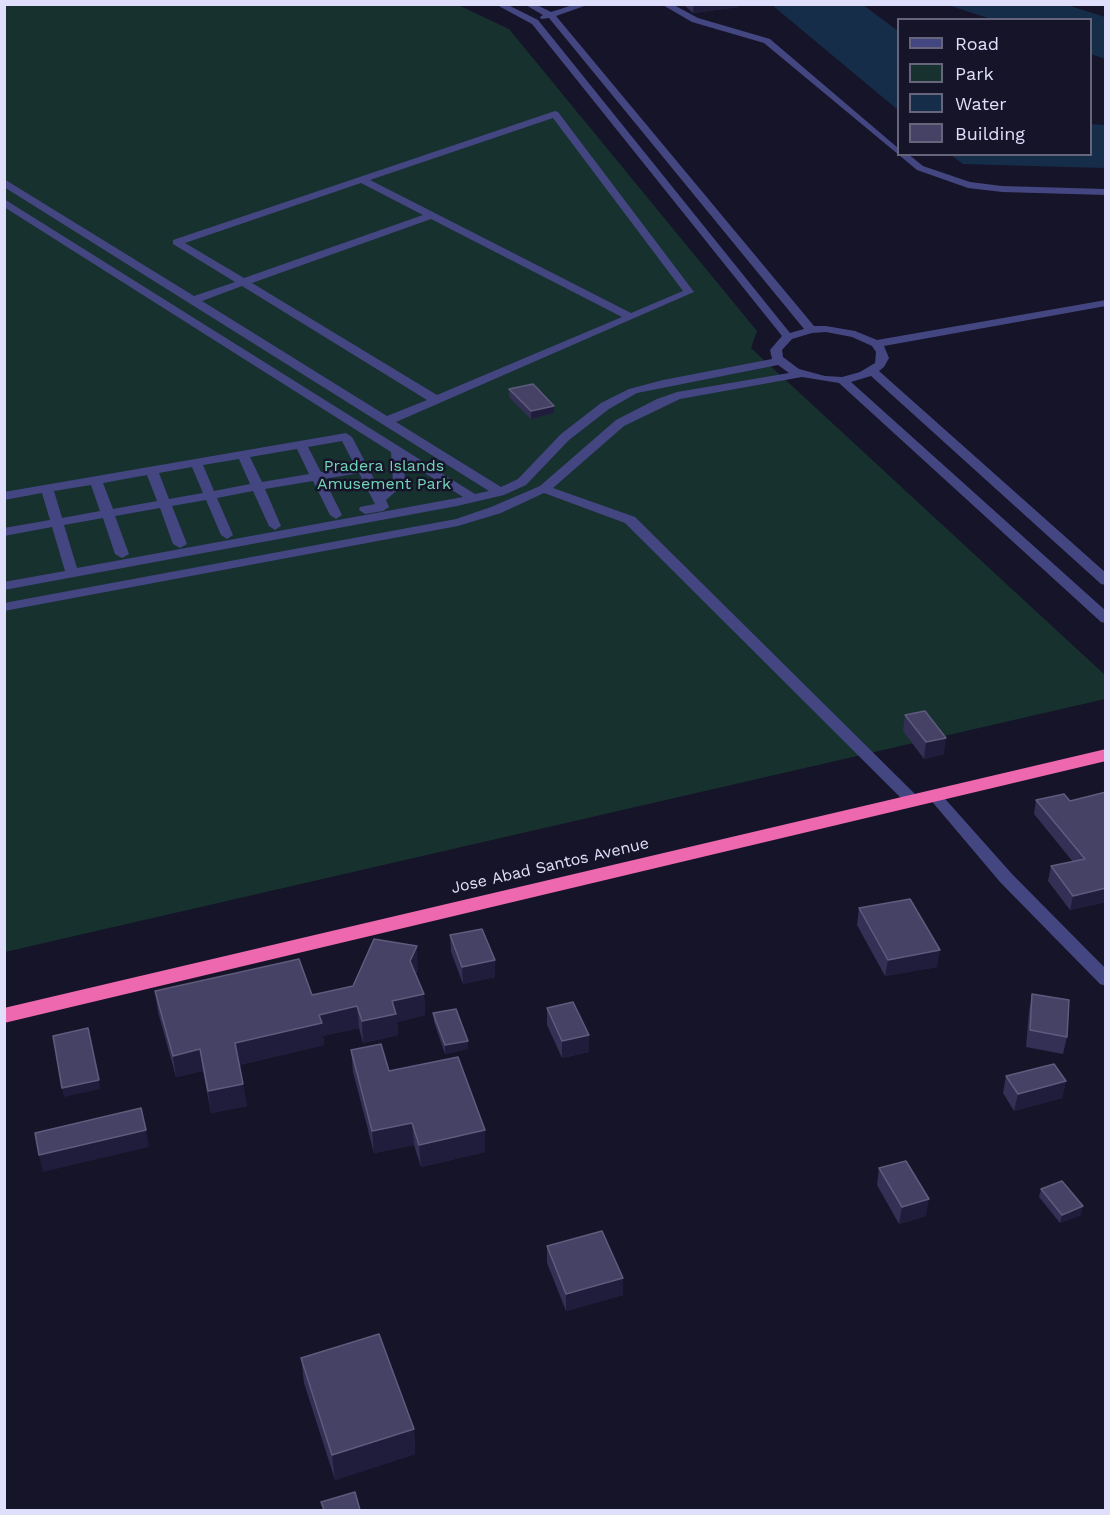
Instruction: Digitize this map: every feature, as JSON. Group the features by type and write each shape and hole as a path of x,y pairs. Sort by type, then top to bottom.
{"highway":[{"name":"Jose Abad Santos Avenue","path":"4,1016 1106,755"}],"street":[{"path":"499,4 535,22 788,337"},
{"path":"528,4 550,16 811,330"},
{"path":"525,17 540,10 568,4"},
{"path":"525,17 550,16 586,4"},
{"path":"665,4 694,20 767,41 897,150"},
{"path":"387,421 689,292 555,114 177,242 436,400"},
{"path":"904,156 920,168 968,185 1002,189 1106,192"},
{"path":"362,180 631,317"},
{"path":"4,182 500,492"},
{"path":"4,202 473,498"},
{"path":"194,300 432,215"},
{"path":"876,344 1106,303"},
{"path":"811,330 848,332 867,338 882,351 883,358 880,365 873,372 842,380 800,374 784,365 776,350 780,343 788,337 811,330"},
{"path":"5,576 72,568 500,492 522,482 565,437 605,406 633,391 780,360"},
{"path":"873,372 1106,581"},
{"path":"4,608 458,522 496,510 544,489 620,423 677,396 800,374"},
{"path":"842,380 1100,607 1106,619"},
{"path":"4,496 346,437 383,507 122,554 4,586"},
{"path":"301,445 336,515"},
{"path":"380,499 399,483 397,450"},
{"path":"243,455 275,526"},
{"path":"196,463 227,535"},
{"path":"4,532 363,468"},
{"path":"152,471 180,544"},
{"path":"96,480 122,554"},
{"path":"47,489 72,568"},
{"path":"544,489 630,520 912,800"},
{"path":"934,795 1005,878 1106,980"}],"green space":[{"name":"Pradera Islands Amusement Park","path":"456,4 509,29 757,331 751,348 1105,675 1105,699 5,952 4,5"}],"water":[{"path":"772,5 863,5 897,30 897,109"},
{"path":"948,5 1067,5 1105,17 1105,59 1092,54 1092,18 988,18"},
{"path":"1092,124 1105,125 1105,168 963,164 952,156 1092,156"}],"building":[{"path":"533,384 554,406 531,411 509,389"},
{"path":"925,711 946,738 926,742 905,715"},
{"path":"1106,792 1106,888 1073,896 1051,866 1085,859 1036,800 1064,794 1070,801"},
{"path":"910,899 940,950 888,960 859,908"},
{"path":"482,929 495,960 462,967 450,935"},
{"path":"374,939 417,946 410,961 424,994 392,1001 396,1014 362,1021 357,1006 319,1015 322,1023 235,1043 243,1084 208,1091 200,1049 173,1056 155,991 299,959 312,995 353,986"},
{"path":"1032,994 1069,1000 1067,1037 1030,1030"},
{"path":"573,1002 589,1035 562,1041 547,1008"},
{"path":"456,1009 468,1041 445,1045 433,1013"},
{"path":"88,1028 99,1080 62,1088 53,1036"},
{"path":"381,1044 389,1071 458,1057 485,1130 419,1145 412,1123 372,1131 351,1050"},
{"path":"1054,1064 1066,1081 1018,1094 1006,1076"},
{"path":"141,1108 146,1130 39,1155 35,1133"},
{"path":"906,1161 929,1199 902,1207 879,1168"},
{"path":"1062,1181 1083,1206 1062,1215 1041,1189"},
{"path":"602,1231 623,1278 566,1294 547,1246"},
{"path":"379,1334 414,1429 332,1455 301,1358"},
{"path":"355,1492 360,1510 324,1510 321,1502"}]}
